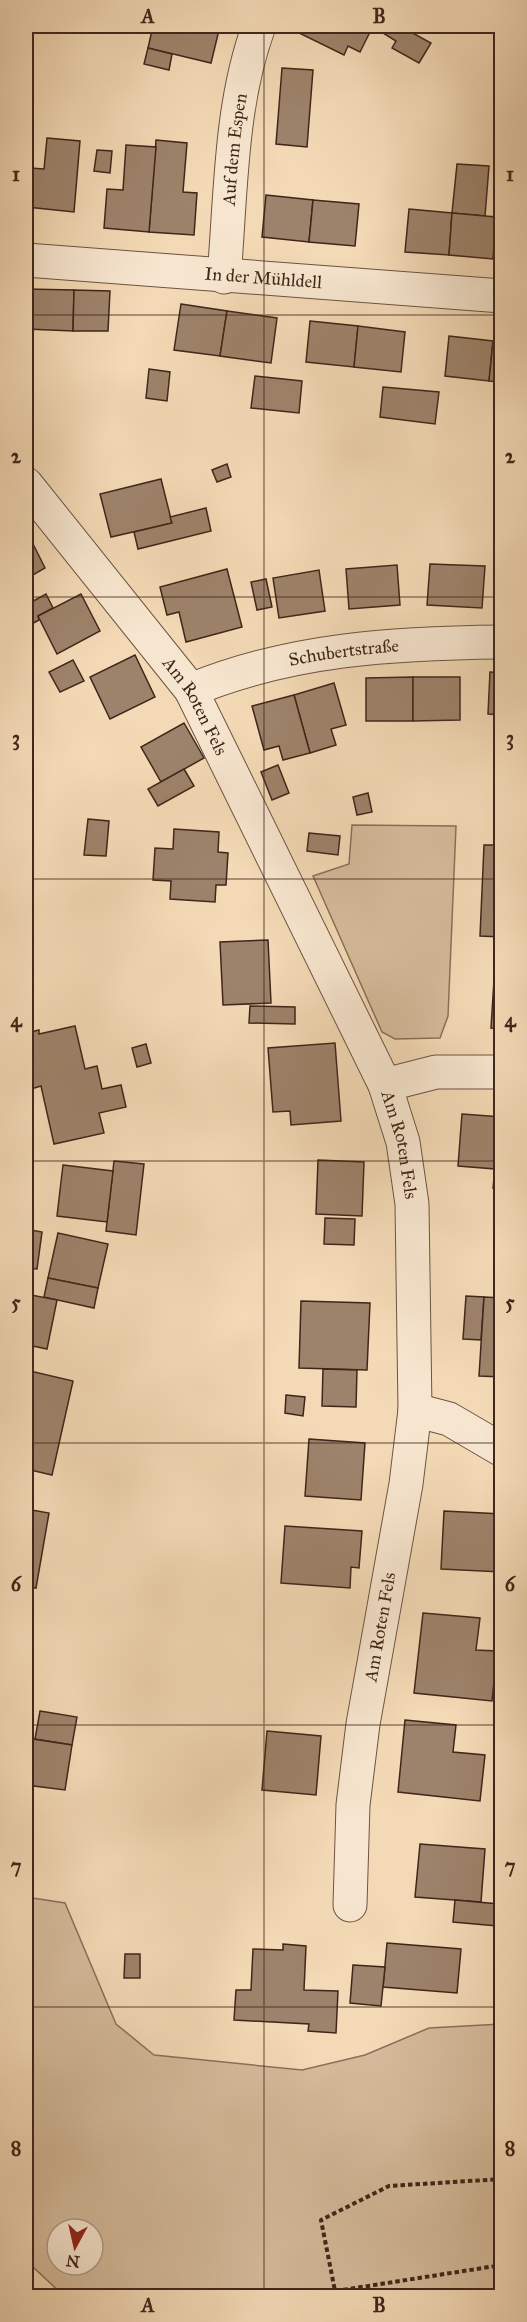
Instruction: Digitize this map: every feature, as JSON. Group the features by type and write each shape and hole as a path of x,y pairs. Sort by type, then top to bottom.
{"street":[{"name":"Auf dem Espen","path":"224,277 240,104 248,56 259,26"},
{"name":"In der Mühldell","path":"26,260 224,277 501,296"},
{"name":"Am Roten Fels","path":"26,484 191,690 385,1085 403,1142 412,1204 415,1410 406,1484 363,1724 353,1805 350,1905"},
{"name":"Schubertstraße","path":"191,690 262,665 340,650 431,643 501,642"},
{"path":"385,1085 436,1072 501,1072"},
{"path":"415,1410 449,1419 501,1450"}],"path":[{"path":"501,2179 389,2186 321,2220 336,2294 501,2265"}],"shaded area":[{"path":"352,825 456,826 448,1016 440,1038 395,1039 382,1032 313,876 349,864"},
{"path":"26,1897 65,1903 116,2024 154,2055 302,2070 365,2055 429,2028 501,2024 501,2291 495,2296 64,2296 34,2268 26,2265"}],"building":[{"path":"153,26 220,26 211,63 148,48"},
{"path":"296,26 373,26 360,52 348,46 344,55 293,30"},
{"path":"387,26 400,26 431,43 419,63 392,48 396,41 383,33"},
{"path":"148,48 172,54 169,70 144,64"},
{"path":"282,68 313,70 307,147 276,144"},
{"path":"47,138 80,141 74,212 27,207 31,168 44,169"},
{"path":"156,140 187,143 183,192 197,193 194,235 149,232"},
{"path":"126,145 156,147 149,232 104,228 107,189 123,190"},
{"path":"97,150 112,151 110,173 94,171"},
{"path":"457,164 489,166 485,216 452,213"},
{"path":"266,195 313,200 309,242 262,237"},
{"path":"313,200 359,204 355,246 309,242"},
{"path":"409,209 452,213 449,255 405,252"},
{"path":"452,213 496,217 493,259 449,255"},
{"path":"26,289 74,290 73,331 26,329"},
{"path":"74,290 110,291 108,331 73,331"},
{"path":"181,304 227,311 220,356 174,350"},
{"path":"227,311 277,318 271,363 220,356"},
{"path":"310,321 358,326 354,367 306,362"},
{"path":"358,326 405,332 401,372 354,367"},
{"path":"449,336 493,341 489,381 445,376"},
{"path":"493,341 502,342 502,382 489,381"},
{"path":"149,369 170,372 167,401 146,398"},
{"path":"255,376 302,381 299,413 251,408"},
{"path":"383,387 439,392 435,424 380,417"},
{"path":"227,464 231,477 217,482 212,470"},
{"path":"161,479 172,523 111,537 100,494"},
{"path":"206,508 211,531 138,549 134,532 172,523 170,517"},
{"path":"26,530 45,568 26,579"},
{"path":"430,564 485,566 482,608 427,605"},
{"path":"397,565 400,605 349,609 346,569"},
{"path":"227,569 242,627 186,642 179,612 167,615 160,587"},
{"path":"319,570 325,611 279,618 273,578"},
{"path":"266,579 272,607 257,610 251,582"},
{"path":"46,594 53,608 38,616 39,620 26,627 26,605"},
{"path":"81,594 100,631 57,654 38,616"},
{"path":"135,655 155,697 110,719 90,677"},
{"path":"73,660 84,681 60,692 49,672"},
{"path":"490,672 502,673 502,715 488,714"},
{"path":"413,677 413,721 366,721 366,678"},
{"path":"413,677 460,677 460,720 413,721"},
{"path":"334,683 346,725 331,729 336,745 310,753 294,695"},
{"path":"294,695 310,753 283,760 279,746 264,750 252,706"},
{"path":"184,723 204,758 161,782 141,747"},
{"path":"278,765 289,793 272,800 261,772"},
{"path":"184,769 194,786 158,806 148,789"},
{"path":"368,793 372,812 357,815 353,797"},
{"path":"88,819 109,821 106,856 84,855"},
{"path":"174,829 219,832 218,852 228,853 226,885 216,885 215,902 170,899 171,881 153,880 155,848 173,849"},
{"path":"309,833 340,836 338,855 307,851"},
{"path":"484,845 502,845 502,937 480,936"},
{"path":"268,940 271,1003 223,1005 220,942"},
{"path":"494,980 502,981 502,1029 491,1028"},
{"path":"250,1006 295,1007 295,1024 249,1023"},
{"path":"75,1026 85,1069 97,1066 102,1089 121,1085 126,1107 99,1113 104,1133 54,1144 41,1086 31,1089 26,1062 26,1033 39,1030 39,1034"},
{"path":"335,1043 341,1121 291,1125 290,1111 273,1112 268,1048"},
{"path":"146,1044 151,1063 137,1067 132,1048"},
{"path":"462,1114 502,1117 502,1188 493,1188 495,1169 458,1166"},
{"path":"318,1160 364,1162 362,1216 316,1214"},
{"path":"114,1161 144,1164 136,1235 106,1231"},
{"path":"63,1165 113,1171 107,1222 57,1216"},
{"path":"325,1218 355,1219 354,1245 324,1244"},
{"path":"26,1229 42,1232 37,1269 26,1268"},
{"path":"58,1233 108,1244 98,1288 48,1278"},
{"path":"48,1278 98,1288 94,1308 44,1297"},
{"path":"26,1294 57,1300 47,1349 28,1345 26,1357"},
{"path":"466,1296 484,1297 481,1340 463,1339"},
{"path":"484,1297 502,1298 502,1377 479,1376"},
{"path":"301,1301 370,1303 367,1370 299,1368"},
{"path":"323,1369 357,1370 356,1407 322,1406"},
{"path":"30,1371 73,1381 52,1475 26,1469 26,1390"},
{"path":"286,1395 305,1397 303,1416 285,1413"},
{"path":"309,1439 365,1443 361,1500 305,1496"},
{"path":"26,1509 49,1513 36,1588 26,1586"},
{"path":"444,1511 502,1514 502,1572 441,1569"},
{"path":"285,1526 362,1531 359,1568 351,1567 350,1588 281,1583"},
{"path":"496,1572 502,1572 502,1599 495,1599"},
{"path":"423,1613 480,1618 476,1650 497,1651 492,1701 414,1693"},
{"path":"40,1711 77,1717 72,1745 35,1739"},
{"path":"405,1720 456,1725 453,1752 485,1755 480,1801 398,1792"},
{"path":"267,1731 321,1736 316,1795 262,1790"},
{"path":"26,1738 72,1745 65,1790 26,1785"},
{"path":"420,1844 485,1849 481,1902 415,1897"},
{"path":"455,1900 499,1904 497,1926 453,1922"},
{"path":"387,1943 461,1949 457,1993 383,1987"},
{"path":"283,1944 306,1946 304,1990 338,1991 336,2033 308,2031 309,2024 234,2020 236,1990 251,1990 253,1949 283,1950"},
{"path":"125,1954 140,1954 140,1978 124,1978"},
{"path":"353,1965 385,1967 381,2006 350,2003"}]}
